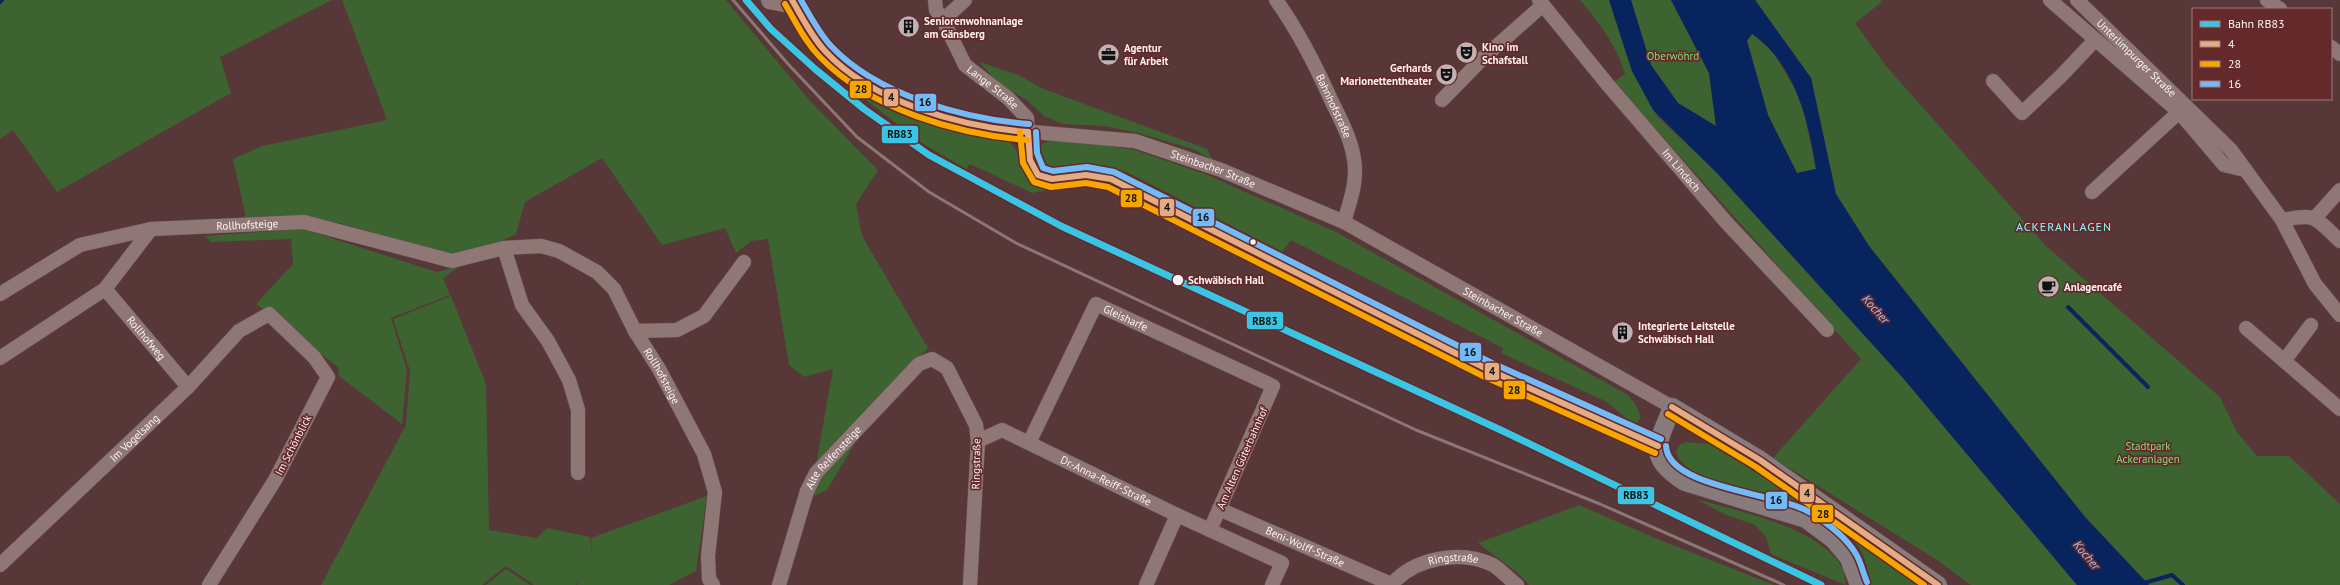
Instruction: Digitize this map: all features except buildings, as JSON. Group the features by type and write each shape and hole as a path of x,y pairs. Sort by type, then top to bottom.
{"main road":[{"path":"1672,407 1658,446 1657,455 1668,471 1685,482 1806,519 1833,539 1849,558 1859,585"},
{"name":"Steinbacher Straße","path":"1672,407 1760,460 1938,585"}],"street":[{"path":"768,0 769,2 794,4"},
{"name":"Lange Straße","path":"935,0 936,10 943,20 954,46 965,65 1008,98 1028,118 1028,152 1030,162 1038,175 1052,179 1086,175 1112,179 1407,330 1489,370 1658,446"},
{"path":"943,20 965,0"},
{"name":"Bahnhofstraße","path":"1276,0 1302,38 1349,140 1354,159 1355,175 1354,190 1344,222"},
{"name":"Unterlimpurger Straße","path":"2050,0 2179,112 2224,165 2244,170"},
{"name":"Unterlimpurger Straße","path":"2077,0 2231,150 2244,170 2282,220 2315,284 2340,315"},
{"path":"2267,0 2279,8"},
{"name":"Im Lindach","path":"1442,100 1483,58 1541,3 1608,85 1726,222 1827,330"},
{"name":"Steinbacher Straße","path":"794,4 826,52 868,83 919,108 956,121 987,128 1135,141 1221,170 1344,222 1672,407"},
{"name":"Unterlimpurger Straße","path":"1993,81 2022,113 2062,76 2096,40"},
{"path":"2332,48 2340,54"},
{"name":"Unterlimpurger Straße","path":"2092,192 2179,112"},
{"path":"2315,218 2340,190"},
{"path":"2282,220 2306,215 2315,218 2340,241"},
{"name":"Rollhofsteige","path":"0,294 80,245 151,229 304,222 452,261 504,248 541,246 559,251 597,272 614,289 635,331 659,369 704,454 715,492 708,556 709,579 713,585"},
{"path":"0,358 105,289 151,229"},
{"path":"504,248 522,305 548,341 569,380 574,395 578,410 578,473"},
{"path":"635,331 677,330 704,316 744,262"},
{"name":"Rollhofweg","path":"105,289 188,387"},
{"name":"Gleisharfe","path":"1029,443 1096,304 1273,386"},
{"name":"Im Vogelsang","path":"0,565 188,387 239,331 269,314"},
{"name":"Im Schönblick","path":"209,585 274,480 328,377 314,357 269,314"},
{"path":"2284,361 2311,325"},
{"path":"2246,328 2284,361 2338,404"},
{"name":"Ringstraße","path":"932,359 947,368 976,425 978,441 970,585"},
{"name":"Alte Reifensteige","path":"779,585 807,491 816,473 914,368 919,364 932,359"},
{"name":"Am Alten Güterbahnhof","path":"1210,530 1273,386"},
{"name":"Dr.-Anna-Reiff-Straße","path":"978,441 1002,430 1177,515 1282,563 1272,585"},
{"name":"Beni-Wolff-Straße","path":"1220,509 1391,584"},
{"path":"1146,585 1177,515"},
{"name":"Ringstraße","path":"1391,584 1413,566 1437,559 1465,558 1493,565 1517,585"}],"green space":[{"path":"0,0 332,0 220,57 231,93 57,192 13,130 0,139"},
{"path":"342,0 726,0 810,101 878,170 856,204 862,236 928,348 877,397 857,422 857,440 827,490 810,498 833,369 804,377 789,365 768,239 751,241 736,253 725,228 662,245 602,158 525,202 516,234 489,246 470,252 451,255 435,254 367,231 317,219 284,216 246,218 233,159 262,146 387,120"},
{"path":"1580,0 1609,0 1632,71 1658,117 1716,172 1903,378 2077,585 1971,585 1937,560 1773,458 1861,359 1614,82 1625,74 1622,64 1607,35"},
{"name":"Oberwöhrd","path":"1631,0 1671,0 1709,73 1716,126 1678,103 1651,65"},
{"name":"Stadtpark Ackeranlagen","path":"1755,0 1881,0 1882,2 1855,23 1886,66 2046,246 2220,397 2237,432 2257,456 2289,456 2340,504 2340,585 2149,585 2085,517 1869,246 1836,194 1811,78"},
{"path":"1752,33 1773,52 1801,99 1816,169 1797,173 1768,115 1747,40"},
{"path":"808,45 896,106 958,130 986,138 1005,139 1012,144 1030,176 1047,190 1032,193 970,164 966,169 919,141 847,85"},
{"path":"979,62 1019,75 1041,88 1207,149 1213,160 1193,149 1135,132 1104,126 1063,124 1044,116 1027,100 999,84"},
{"path":"1052,140 1091,143 1135,150 1205,174 1336,232 1628,395 1636,405 1641,418 1634,425 1607,402 1501,353 1503,348 1291,240 1282,252 1127,172 1105,168 1067,172 1052,170 1038,154 1041,144"},
{"path":"303,229 437,272 460,266 443,278 450,295 391,318 407,370 402,424 339,376 338,367 256,304 293,264 291,239 211,242 205,236"},
{"path":"451,296 486,384 489,530 537,538 547,528 590,537 592,558 591,538 707,496 696,571 669,585 577,585 582,574 576,585 534,585 506,566 482,585 321,585 406,425 410,371 393,319"},
{"path":"1686,442 1709,444 1837,521 1921,585 1871,585 1868,570 1860,549 1843,531 1810,510 1702,476 1687,467 1679,459 1676,453 1679,445"},
{"path":"1696,499 1776,522 1815,541 1830,553 1842,567 1846,585 1771,554 1766,537 1755,525 1724,514"},
{"path":"1579,505 1655,538 1774,585 1529,585 1520,575 1478,543"},
{"path":"506,569 530,585 486,585"}],"water":[{"name":"Kocher","path":"1609,0 1631,0 1651,65 1678,103 1716,126 1709,73 1671,0 1755,0 1811,78 1836,194 1869,246 2085,517 2149,585 2077,585 1903,378 1716,172 1653,110 1632,71","holes":["1752,34 1767,46 1779,60 1789,76 1797,94 1809,132 1816,169 1797,173 1768,115 1747,41"]}],"waterway":[{"path":"2068,307 2148,387"},
{"path":"2137,585 2172,575 2183,585"}],"railway":[{"path":"733,0 788,64 857,137 929,192 1016,243 1416,430 1600,504 1784,585"}],"rail line":[{"name":"RB83","path":"746,0 771,29 815,69 864,109 929,155 1061,226 1505,432 1821,585"}],"transit line":[{"name":"4","path":"792,0 811,33 825,51 844,69 892,98 947,118 1002,129 1028,132"},
{"name":"16","path":"801,0 811,18 831,46 850,63 872,78 923,102 950,110 977,117 1029,124"},
{"name":"28","path":"785,4 805,38 820,57 841,76 864,91 889,105 944,125 972,132 1027,140"},
{"name":"28","path":"1020,132 1023,163 1034,182 1051,187 1086,183 1108,187 1485,377 1655,453"},
{"name":"4","path":"1028,132 1030,160 1038,175 1052,179 1086,175 1111,179 1489,370 1658,446"},
{"name":"16","path":"1036,132 1037,153 1043,168 1053,171 1087,167 1114,172 1492,363 1661,439"},
{"name":"4","path":"1672,407 1760,460 1938,585"},
{"name":"28","path":"1668,414 1756,467 1924,585"},
{"name":"16","path":"1666,446 1672,460 1685,472 1705,481 1796,506 1817,517 1836,531 1852,548 1859,560 1867,582"}],"place":[{"name":"Seniorenwohnanlage am Gänsberg","path":"909,27"},
{"name":"Kino im Schafstall","path":"1466,53"},
{"name":"Agentur für Arbeit","path":"1108,54"},
{"name":"Gerhards Marionettentheater","path":"1447,74"},
{"name":"Schwäbisch Hall","path":"1178,280"},
{"name":"Anlagencafé","path":"2049,287"},
{"name":"Integrierte Leitstelle Schwäbisch Hall","path":"1623,332"}],"district":[{"name":"ACKERANLAGEN","path":"2064,226"}]}
